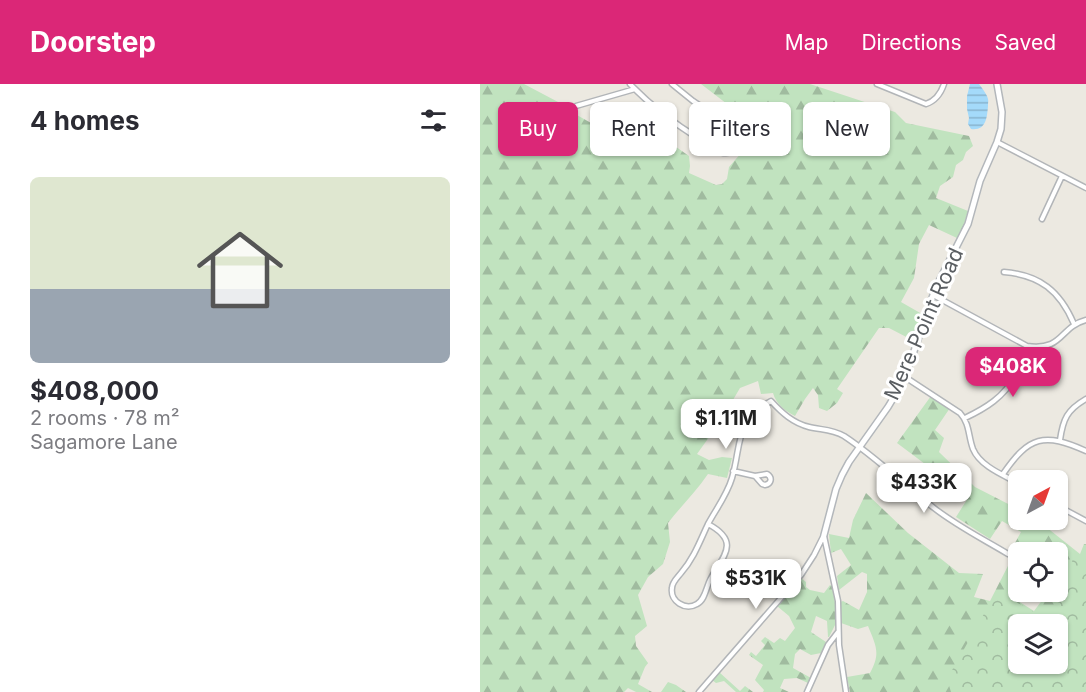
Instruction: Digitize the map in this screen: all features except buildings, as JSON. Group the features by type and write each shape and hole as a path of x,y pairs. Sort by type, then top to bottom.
{"street":[{"path":"630,84 666,117 715,149 726,153 735,150 740,137 736,130 672,84"},
{"path":"877,84 926,104 939,94 944,84"},
{"name":"Mere Point Road","path":"699,692 796,581 814,555 824,535 839,482 846,468 905,377 939,279 968,224 980,181 997,142 1002,118 997,84"},
{"path":"578,105 635,89"},
{"path":"997,142 1086,188"},
{"path":"1042,219 1062,176"},
{"path":"1004,272 1027,276 1053,290 1067,309 1074,324"},
{"path":"933,295 1027,346 1041,346 1058,341 1074,324 1086,320"},
{"path":"965,418 987,406 1005,391 1014,377 1027,346"},
{"path":"905,377 960,413 969,427 972,446 977,456 1008,477"},
{"path":"1059,440 1067,415 1086,399"},
{"path":"708,524 724,537 727,546 726,553 702,600 693,606 684,606 673,597 672,585 694,554 708,524 725,495 743,427 753,415 771,401 783,414 798,423 838,433 859,447 934,508 1008,554"},
{"path":"1003,474 1024,448 1038,441 1059,440 1086,451"},
{"path":"733,471 755,476"},
{"path":"1068,511 1086,521"},
{"path":"824,535 838,601 838,631 846,692"},
{"path":"807,692 828,645 838,631"}],"green space":[{"path":"480,84 524,84 558,102 498,102 498,156 578,156 578,116 590,122 590,156 677,156 677,148 689,156 689,173 716,185 722,184 727,179 729,167 739,156 791,156 791,102 724,102 701,84 810,84 865,102 803,102 803,156 890,156 890,110 895,112 906,123 969,136 973,146 966,152 963,160 956,165 953,177 940,186 936,198 968,211 963,228 957,238 929,225 919,244 914,278 901,302 922,314 914,341 889,328 879,328 837,389 843,393 837,403 827,411 819,408 818,395 813,388 795,416 781,407 773,393 761,394 758,381 740,388 720,422 697,454 709,460 722,457 732,458 727,478 708,474 668,523 670,542 663,564 648,577 638,595 647,626 635,636 636,646 648,663 638,684 652,692 636,692 628,688 624,692 480,692"},
{"path":"931,396 950,408 935,430 944,438 939,452 975,487 1008,504 1008,524 1002,521 990,539 956,517 968,498 897,443"},
{"path":"866,493 908,533 959,573 983,574 974,597 990,601 1008,566 1008,602 1020,602 1034,611 1041,602 1068,602 1068,544 1080,554 1086,544 1086,692 850,692 847,677 870,673 876,650 868,626 858,629 841,623 840,602 843,601 859,610 867,592 867,574 862,572 839,590 837,576 851,565 841,549 831,553 829,534 849,538 853,520"},
{"path":"1018,530 1050,530 1065,542 1015,542 1021,532"},
{"path":"1075,553 1086,559 1086,692 951,692 947,679 997,591 1008,597 1008,602 1016,602 1037,614 1008,614 1008,674 1068,674 1068,614 1054,614 1058,602 1068,602 1068,573"},
{"path":"801,578 810,590 824,593 830,585 832,586 836,623 828,637 827,621 816,616 811,632 826,642 821,653 811,655 800,649 795,654 793,668 811,678 808,683 797,678 784,679 780,688 789,692 763,692 764,690 755,680 763,665 749,655 751,652 756,656 765,645 761,641 765,637 774,643 780,638 785,641 795,628 789,616 777,606"},
{"path":"719,672 740,691 745,686 753,692 736,692 724,681 716,683 712,680"},
{"path":"668,682 676,685 686,692 661,692"}],"water":[{"path":"970,84 979,84 988,100 985,123 976,129 971,129 968,124 967,96"}]}
